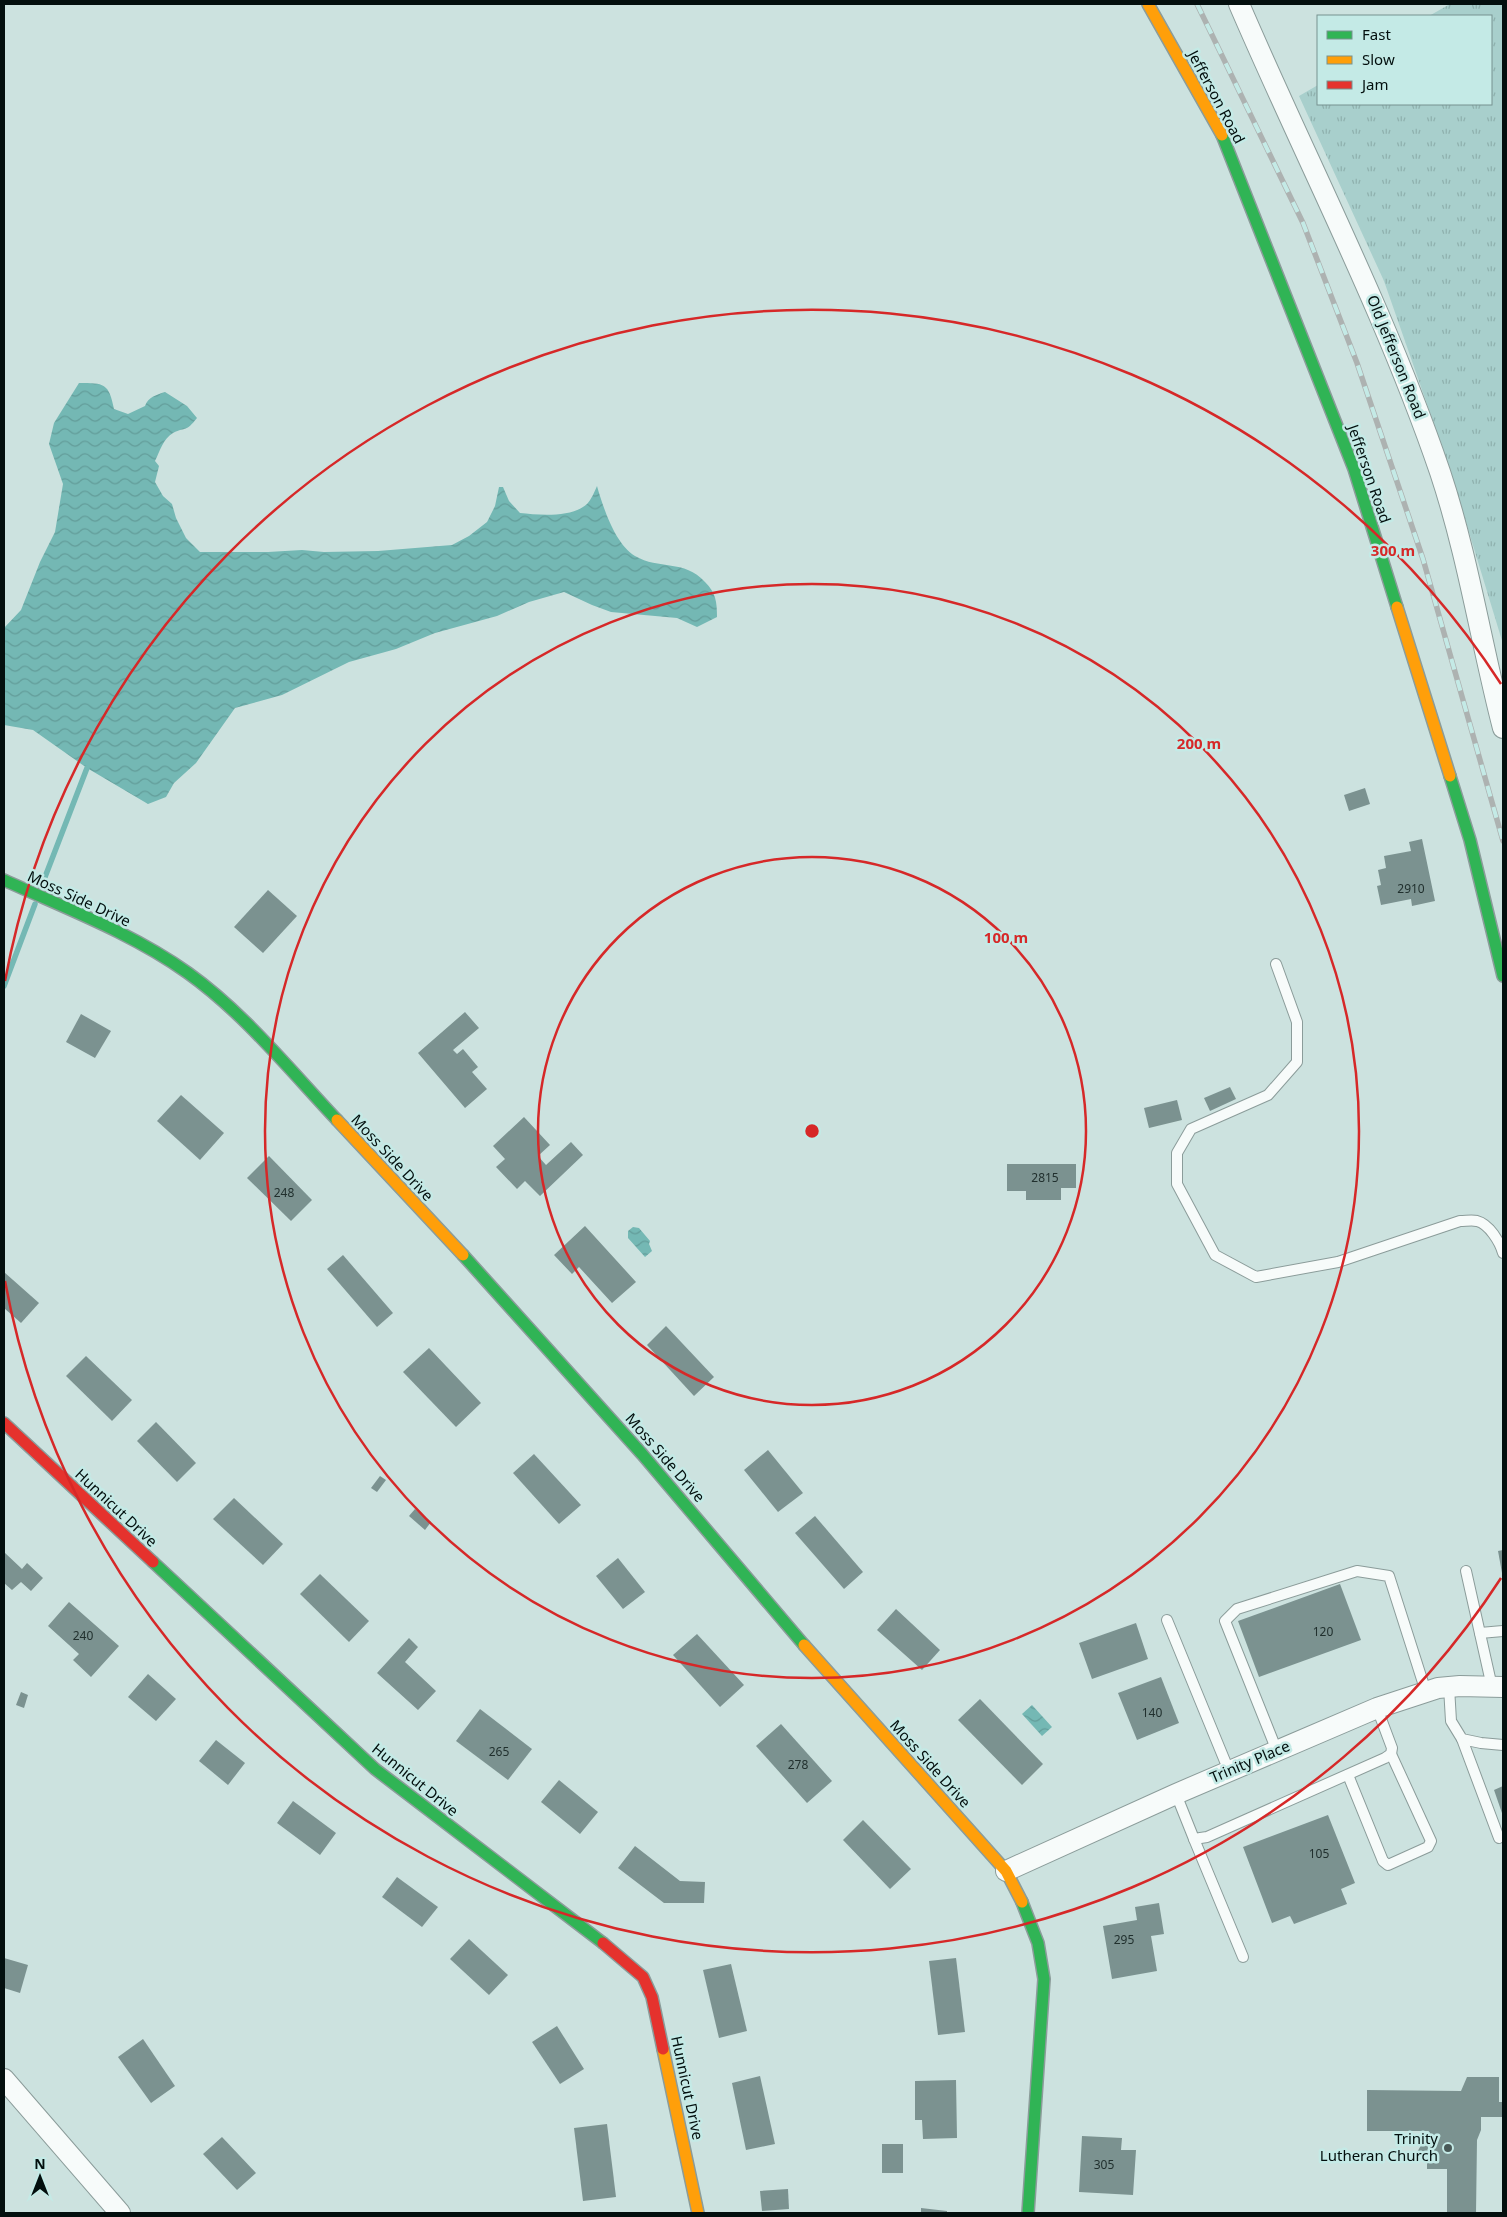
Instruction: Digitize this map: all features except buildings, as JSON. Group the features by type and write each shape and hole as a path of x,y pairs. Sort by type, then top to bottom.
{"main road":[{"name":"Jefferson Road","path":"1148,4 1226,144 1354,469 1470,840 1503,976"},
{"name":"Moss Side Drive","path":"4,880 158,954 188,973 242,1019 462,1253 590,1396 820,1663 1006,1871 1026,1909 1038,1943 1044,1979 1043,2016 1028,2213"},
{"name":"Hunnicut Drive","path":"4,1423 375,1769 626,1961 643,1977 652,1997 698,2213"}],"street":[{"name":"Old Jefferson Road","path":"1239,4 1283,105 1359,268 1415,401 1440,473 1472,584 1503,728"},
{"name":"Trinity Place","path":"1006,1871 1176,1794 1377,1708 1426,1692 1449,1687 1498,1687"},
{"path":"4,2079 120,2213"}],"lane":[{"path":"1276,964 1296,1022 1296,1062 1268,1095 1191,1129 1177,1153 1178,1184 1215,1254 1256,1277 1338,1262 1460,1220 1480,1221 1501,1244 1503,1253"},
{"path":"1277,1751 1224,1621 1237,1610 1357,1571 1388,1576 1426,1692"},
{"path":"1466,1571 1480,1632 1498,1687"},
{"path":"1167,1620 1229,1771"},
{"path":"1480,1632 1503,1631"},
{"path":"1449,1687 1452,1720 1462,1739 1498,1838"},
{"path":"1348,1775 1383,1861 1388,1865 1428,1847 1430,1841 1391,1754 1392,1748 1377,1708"},
{"path":"1462,1739 1503,1745"},
{"path":"1194,1839 1207,1837 1391,1754"},
{"path":"1176,1794 1243,1957"}],"green space":[{"path":"1450,4 1503,4 1503,644 1451,473 1384,281 1299,96 1317,86 1317,105 1492,105 1492,15 1431,15"}],"water":[{"path":"79,383 94,383 104,386 110,394 114,409 128,414 145,406 148,400 153,397 165,392 187,406 197,418 188,427 173,433 164,442 155,461 159,466 155,482 163,496 172,504 176,518 186,538 200,552 378,551 452,545 469,536 487,522 495,506 499,487 503,487 509,501 520,513 546,515 564,514 581,508 587,504 597,486 611,524 621,543 635,556 644,560 680,567 697,575 709,586 714,594 717,617 697,627 677,618 611,612 564,592 529,602 497,616 435,633 396,649 349,662 282,695 235,708 196,763 174,783 166,797 148,804 87,768 33,730 4,725 4,628 21,610 40,562 55,532 63,484 49,444 54,423"},
{"path":"633,1227 639,1228 650,1241 649,1244 652,1251 645,1257 628,1238 628,1231"},
{"path":"1032,1705 1052,1727 1042,1736 1022,1714"}],"waterway":[{"path":"40,890 87,768"},
{"path":"4,986 35,904"}],"railway":[{"path":"1197,4 1303,223 1357,363 1423,559 1503,841"}],"traffic: fast":[{"path":"1222,135 1354,469 1397,607"},
{"path":"1450,776 1470,840 1503,976"},
{"path":"4,880 121,933 188,973 209,989 247,1024 337,1120"},
{"path":"463,1255 642,1454 804,1645"},
{"path":"153,1562 375,1769 603,1943"},
{"path":"1022,1902 1038,1943 1044,1979 1028,2213"}],"traffic: slow":[{"path":"1148,4 1222,135"},
{"path":"1397,607 1450,776"},
{"path":"337,1120 463,1255"},
{"path":"804,1645 1006,1871 1022,1902"},
{"path":"663,2049 698,2213"}],"traffic: jam":[{"path":"4,1423 153,1562"},
{"path":"603,1943 643,1977 652,1997 663,2049"}],"place":[{"name":"Trinity Lutheran Church","path":"1448,2148"}]}
